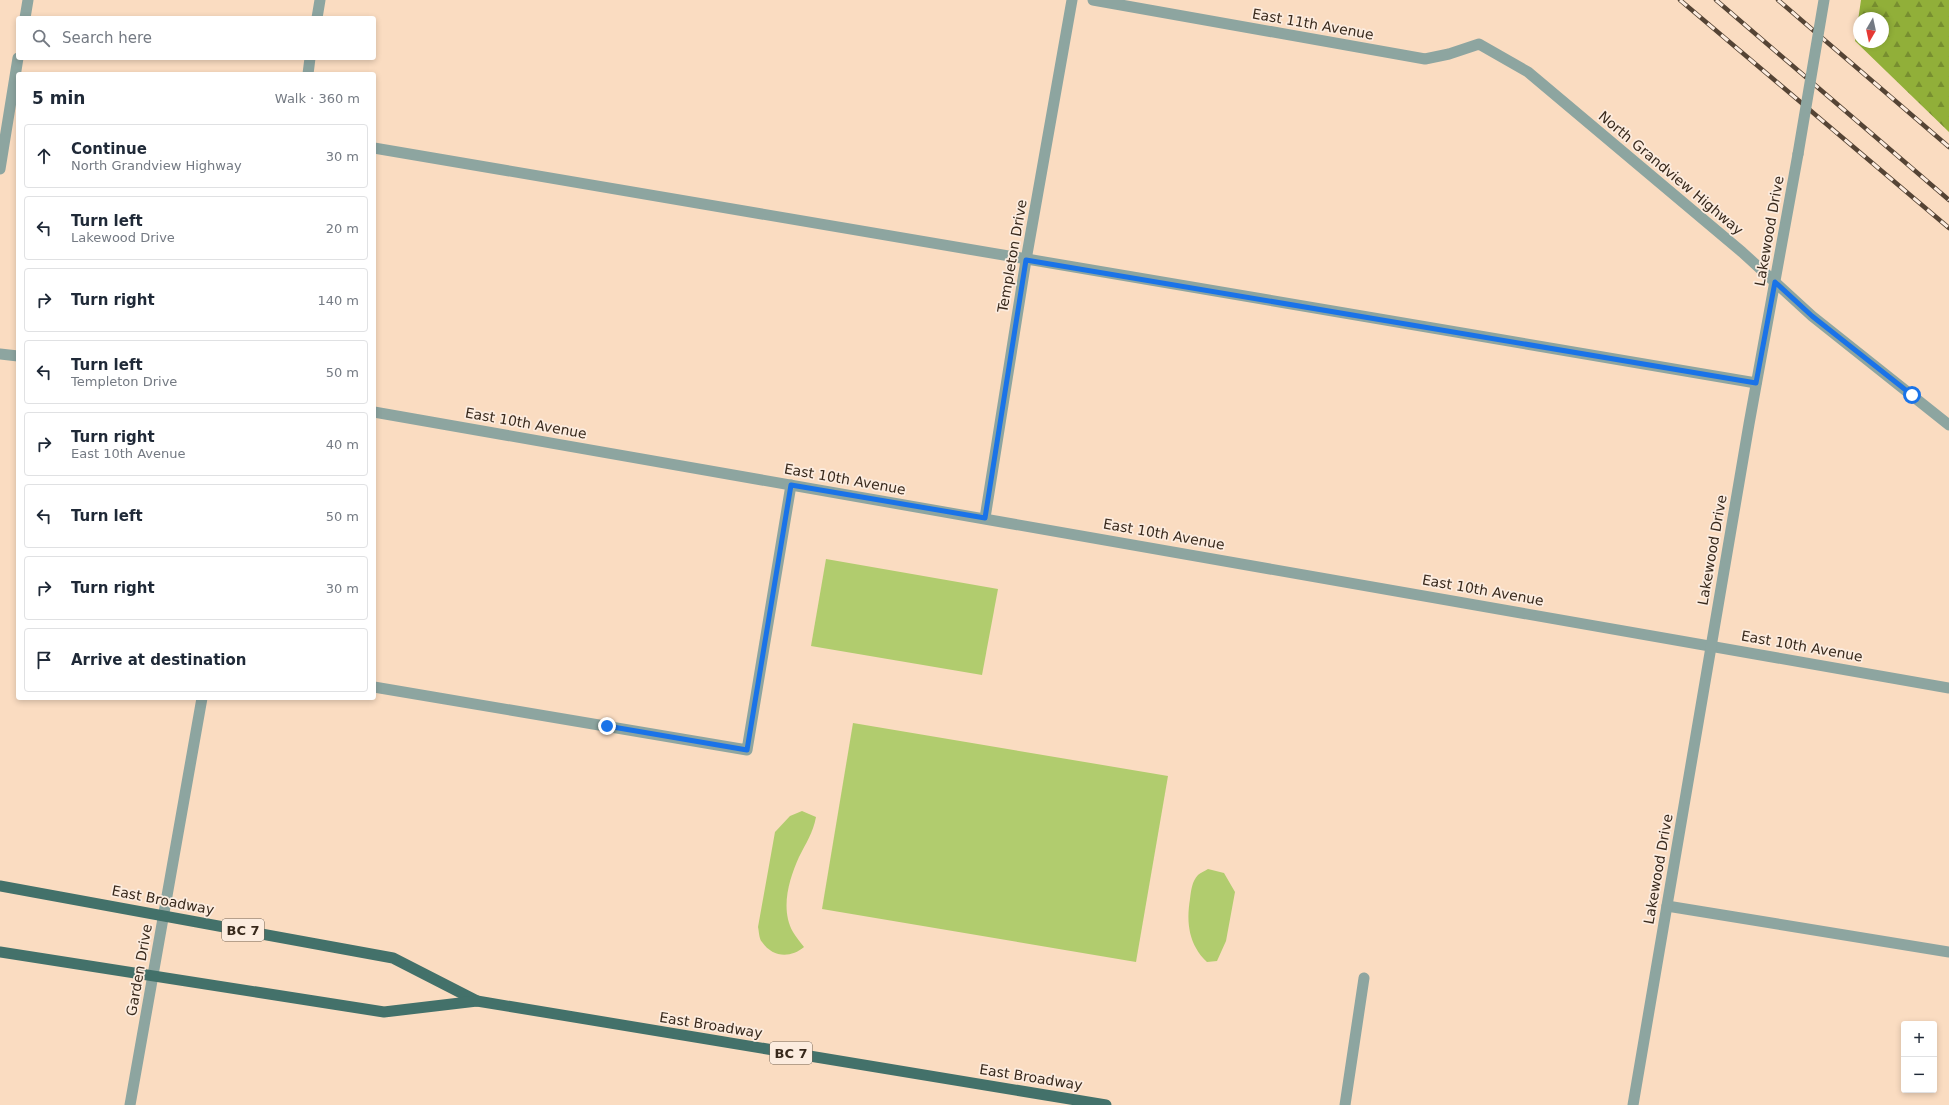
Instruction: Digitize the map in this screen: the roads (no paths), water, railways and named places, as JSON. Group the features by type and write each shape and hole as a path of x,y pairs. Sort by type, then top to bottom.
{"main road":[{"name":"East Broadway","path":"0,886 165,915 393,958 477,1001"},
{"name":"East Broadway","path":"0,952 384,1012 477,1001 1106,1105"}],"street":[{"path":"25,16 28,0"},
{"path":"317,16 320,0"},
{"name":"Templeton Drive","path":"985,518 1026,260 1072,0"},
{"name":"East 11th Avenue","path":"1093,0 1425,59 1449,54 1479,44"},
{"name":"Lakewood Drive","path":"1633,1105 1756,383 1798,154 1824,0"},
{"name":"North Grandview Highway","path":"1479,44 1528,72 1736,247 1812,316 1949,425"},
{"path":"0,169 18,60"},
{"path":"308,72 310,60"},
{"path":"376,148 1756,383"},
{"path":"0,354 16,356"},
{"name":"East 10th Avenue","path":"376,412 1949,688"},
{"path":"376,686 747,750 791,485"},
{"name":"Garden Drive","path":"130,1105 165,915 202,700"},
{"path":"1667,906 1949,952"},
{"path":"1345,1105 1364,978"}],"railway":[{"path":"1680,0 1949,228"},
{"path":"1716,0 1949,200"},
{"path":"1778,0 1949,147"}]}
